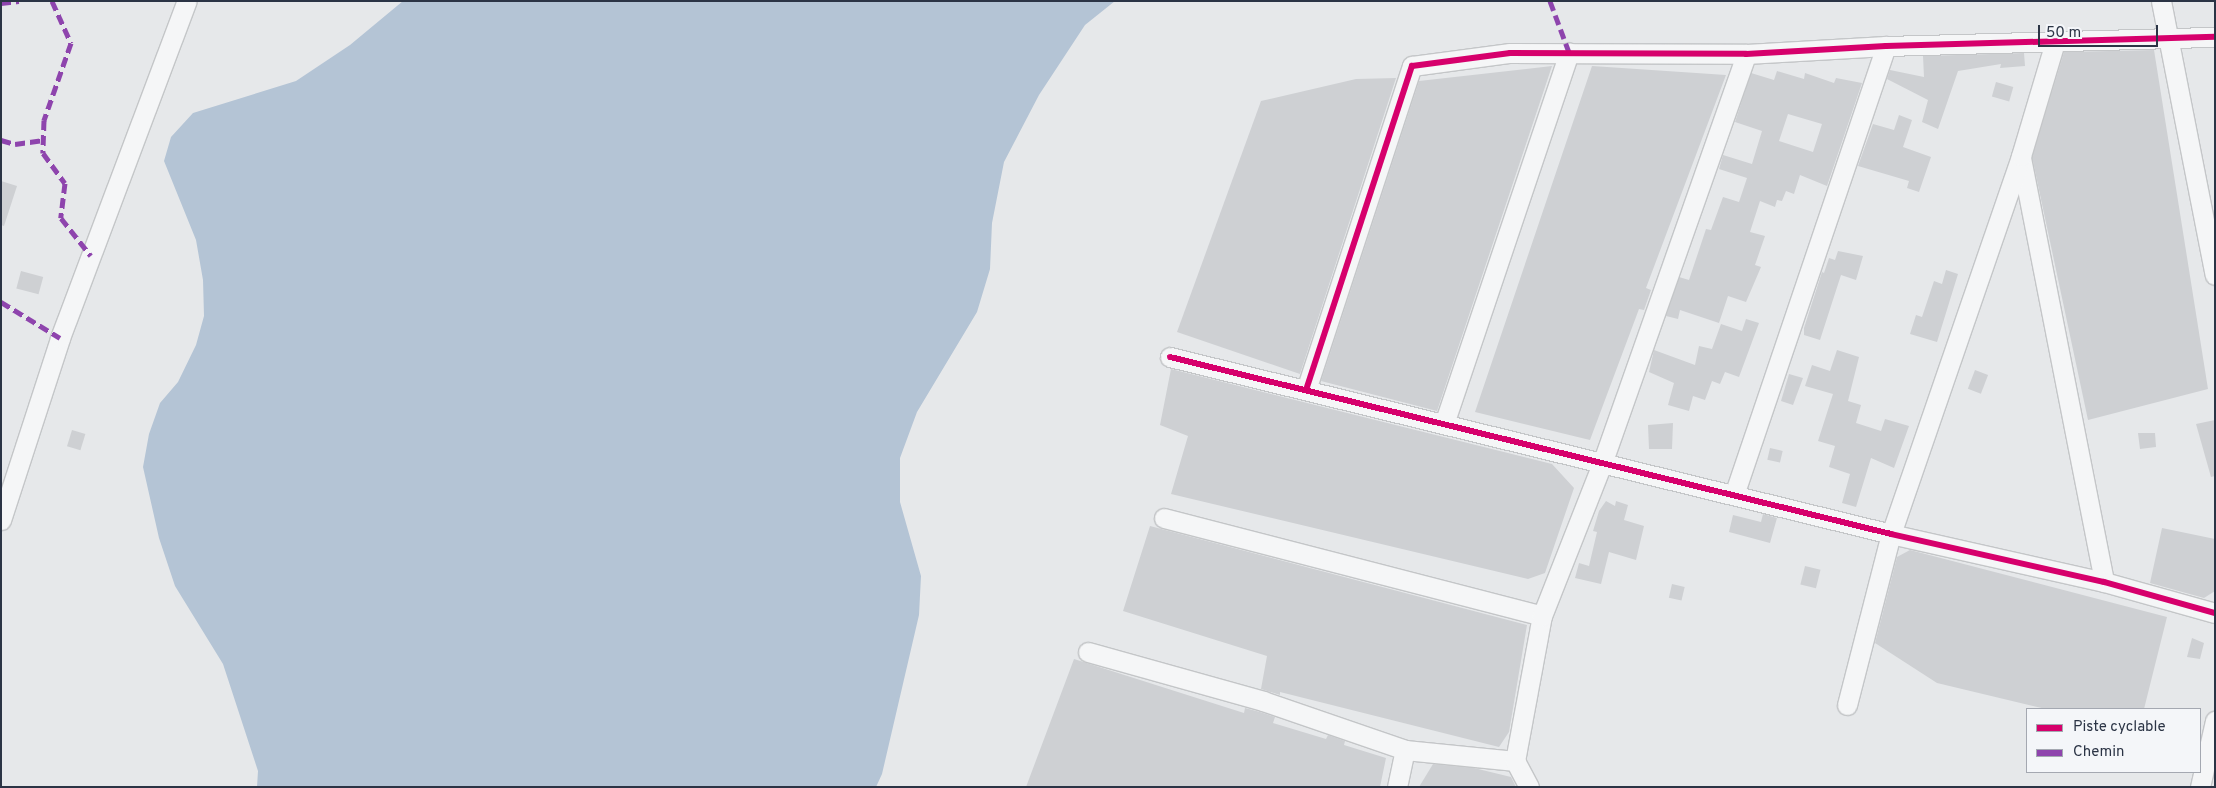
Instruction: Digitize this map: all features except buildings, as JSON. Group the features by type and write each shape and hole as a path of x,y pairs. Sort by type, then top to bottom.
{"street":[{"path":"1,520 60,338 187,1"},
{"path":"2161,1 2215,275"},
{"path":"1306,390 1412,66 1510,53 1746,54 1886,46 2169,40 2215,37"},
{"path":"1847,704 1891,534 2021,156 2055,42"},
{"path":"1734,495 1886,46"},
{"path":"1444,424 1569,52"},
{"path":"1529,787 1515,761 1542,616 1603,461 1746,54"},
{"path":"2021,156 2104,582"},
{"path":"1170,357 1603,461 1891,534 2104,582 2215,613"},
{"path":"1164,518 1542,616"},
{"path":"1088,652 1263,701 1405,750 1515,761"},
{"path":"2200,787 2215,721"},
{"path":"1397,787 1405,750"}],"water":[{"path":"403,1 1115,1 1085,25 1039,95 1004,162 992,223 990,269 977,312 917,412 900,458 900,502 921,576 919,615 882,774 876,787 257,787 258,771 223,664 175,586 159,538 143,467 149,434 160,403 178,382 196,345 204,316 203,280 196,240 164,161 171,137 193,113 296,81 350,45"}],"marked path":[{"path":"1,3 19,1"},
{"path":"52,1 71,43 44,120 43,153 65,183 61,218 91,256"},
{"path":"1550,1 1569,52"},
{"path":"1,140 15,144 44,140"},
{"path":"1,302 60,338"}],"cycle path":[{"path":"1306,390 1412,66 1510,53 1746,54 1886,46 2215,37"},
{"path":"1170,357 1891,534 2104,582 2215,613"}]}
